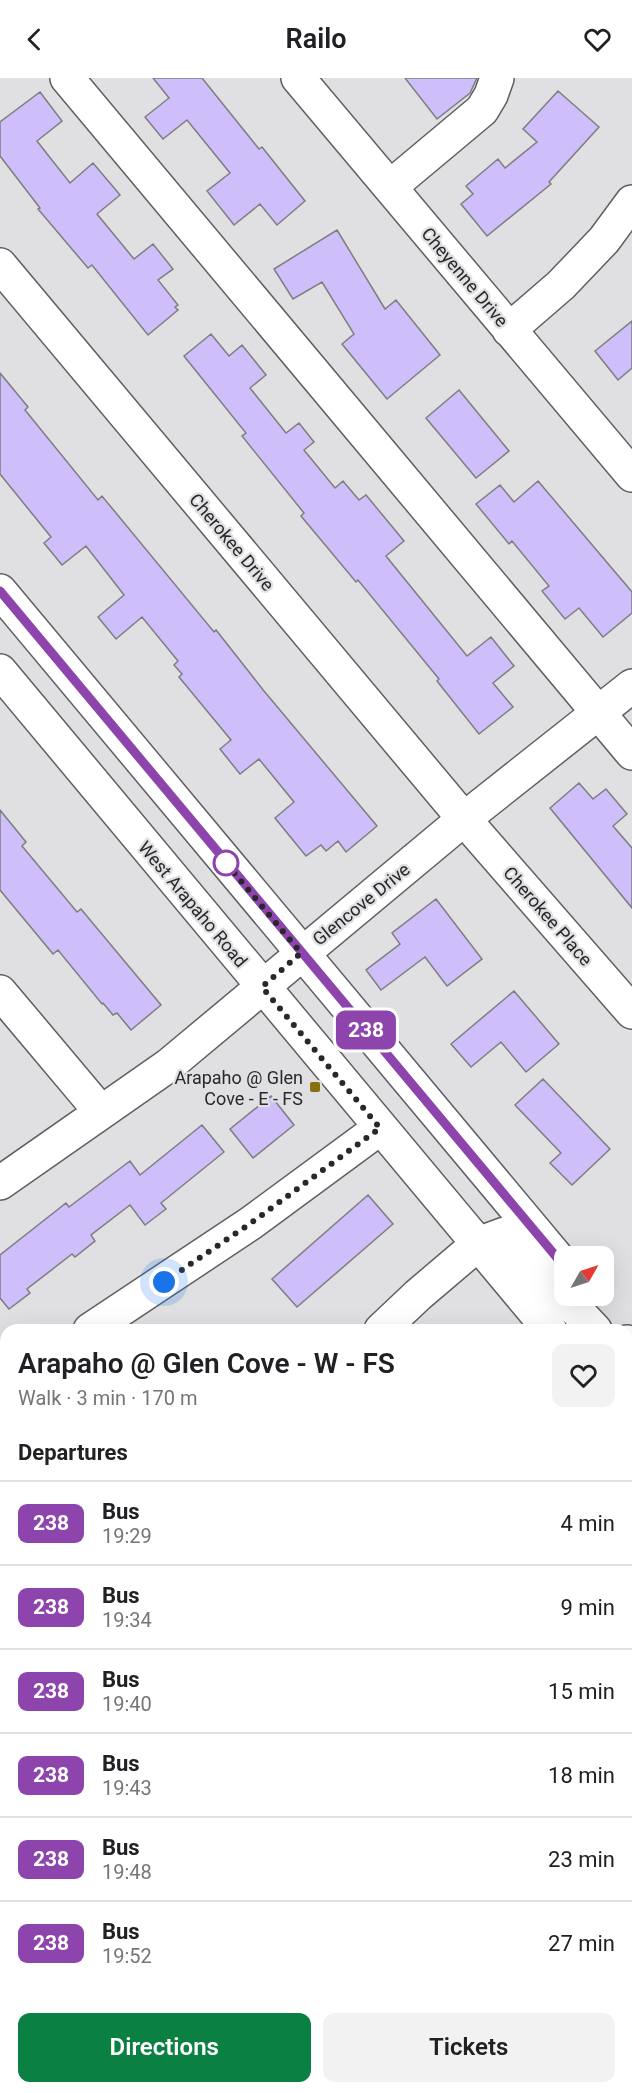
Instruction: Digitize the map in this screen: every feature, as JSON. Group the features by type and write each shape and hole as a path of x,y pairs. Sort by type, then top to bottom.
{"street":[{"path":"67,78 632,753"},
{"name":"Cheyenne Drive","path":"298,78 509,330 628,462"},
{"path":"390,187 482,110 497,78"},
{"path":"509,330 561,285 604,240 632,202"},
{"name":"Cherokee Drive","path":"0,265 464,819"},
{"path":"0,591 554,1254"},
{"name":"West Arapaho Road","path":"0,671 545,1324"},
{"name":"Glencove Drive","path":"0,1183 169,1065 464,819 632,686"},
{"name":"Cherokee Place","path":"464,819 631,1009"},
{"path":"0,992 101,1113"},
{"path":"99,1324 251,1223 380,1128"},
{"path":"387,1324 478,1244 505,1234 513,1237 546,1278 588,1324"},
{"path":"597,1306 612,1324"}],"building":[{"path":"153,78 202,78 259,149 262,147 305,201 277,225 260,204 234,225 207,191 230,173 187,120 163,139 145,117 169,98"},
{"path":"405,78 477,78 470,93 437,119"},
{"path":"558,91 599,127 549,182 551,184 487,236 461,204 473,194 466,186 498,159 505,168 537,142 523,129"},
{"path":"40,92 62,121 37,141 70,183 93,163 120,195 97,214 134,259 153,244 173,269 158,280 178,305 175,307 178,310 148,335 92,265 88,268 38,209 40,208 0,156 0,122"},
{"path":"337,230 385,309 396,300 440,355 387,399 342,344 354,334 322,282 293,299 274,269"},
{"path":"632,321 632,368 618,380 595,351"},
{"path":"211,334 229,356 242,345 266,375 250,388 286,433 299,423 314,442 304,450 335,488 343,481 359,500 366,495 404,541 386,556 467,656 491,637 514,666 493,683 513,707 479,734 437,681 439,679 358,580 356,582 301,516 304,513 242,436 246,433 184,356"},
{"path":"0,373 28,407 25,410 98,500 102,496 377,826 346,852 338,841 326,851 321,845 306,856 275,818 294,802 259,759 240,774 220,749 231,740 179,677 182,674 174,665 178,661 142,617 116,639 98,617 124,595 86,546 62,565 44,543 51,537 0,474"},
{"path":"459,390 509,451 476,478 426,418"},
{"path":"538,481 632,592 632,613 603,637 579,608 565,619 542,591 549,586 512,541 509,544 476,504 500,485 514,502"},
{"path":"579,783 593,799 606,789 627,814 613,826 632,848 632,908 550,808"},
{"path":"0,810 26,842 22,846 77,912 81,909 161,1005 131,1030 117,1013 113,1015 102,1004 58,950 53,954 0,890"},
{"path":"436,899 482,959 447,986 425,957 381,990 366,970 400,944 392,933"},
{"path":"514,991 559,1044 526,1072 501,1042 471,1067 451,1044"},
{"path":"543,1079 610,1149 572,1185 550,1163 561,1153 515,1105"},
{"path":"271,1096 294,1125 253,1158 230,1129"},
{"path":"202,1125 224,1152 161,1203 166,1209 145,1225 130,1205 91,1235 95,1241 75,1257 72,1254 27,1289 30,1293 9,1309 0,1298 0,1255 66,1203 69,1207 130,1161 140,1175"},
{"path":"368,1195 393,1224 297,1307 272,1279"}],"bus line":[{"name":"238","path":"0,591 554,1254"}],"place":[{"name":"Arapaho @ Glen Cove - E - FS","path":"315,1087"}],"route":[{"path":"164,1282 251,1223 380,1128 262,987 301,953 226,863"}]}
